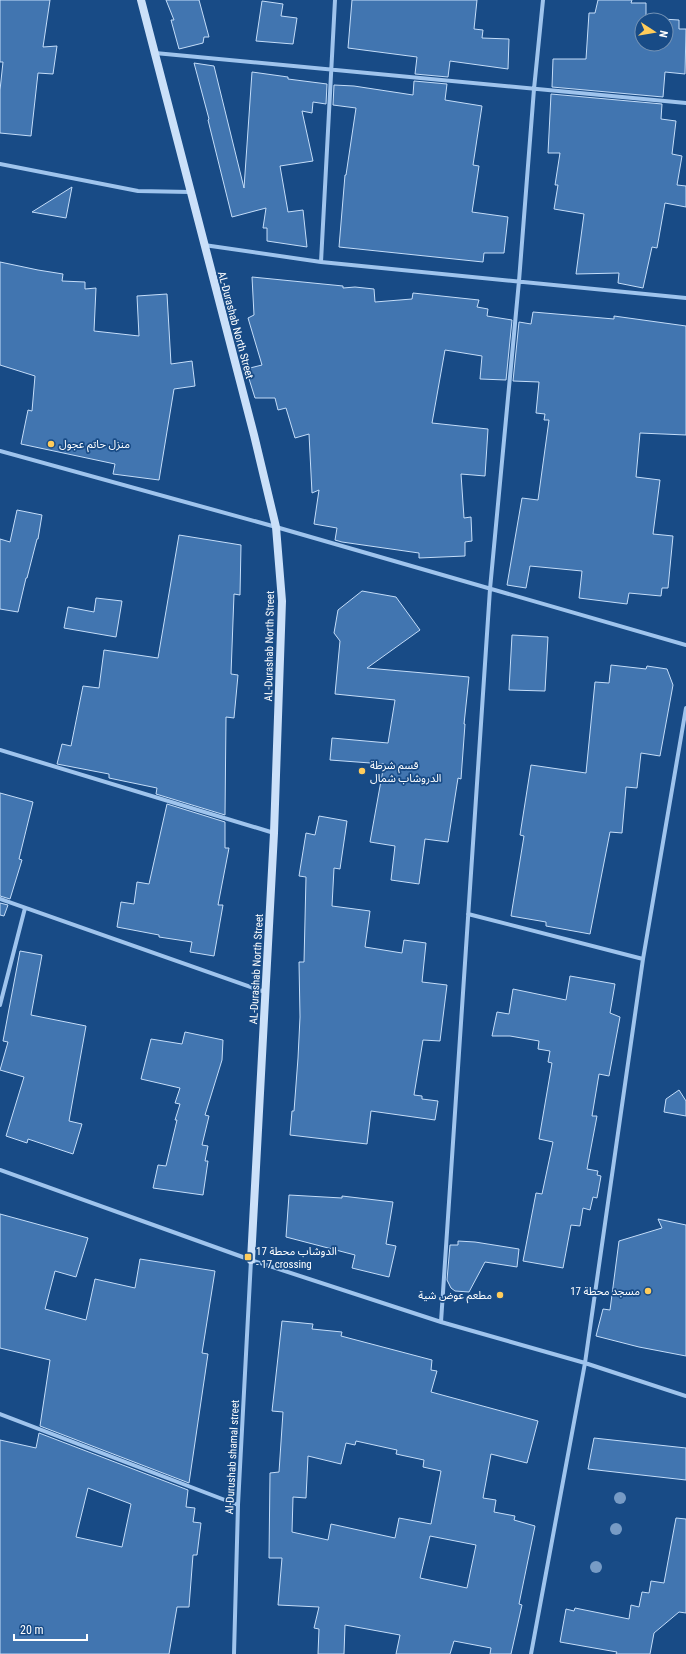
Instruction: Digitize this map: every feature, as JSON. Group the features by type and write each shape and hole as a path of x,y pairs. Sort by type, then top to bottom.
{"street":[{"name":"AL-Durashab North Street","path":"141,0 254,435 276,527 282,601 274,833 251,1260"},
{"path":"321,262 330,69 335,0"},
{"path":"440,1322 490,589 543,0"},
{"path":"154,53 686,103"},
{"path":"0,164 138,191 190,192"},
{"path":"204,245 321,262 686,298"},
{"path":"0,451 276,527 686,645"},
{"path":"531,1654 585,1363 643,959 686,708"},
{"path":"0,750 274,833"},
{"path":"0,899 266,992"},
{"path":"0,1005 25,908"},
{"path":"468,914 643,959"},
{"path":"0,1170 251,1260 440,1322 585,1363 686,1396"},
{"name":"Al-Durushab shamal street","path":"234,1654 238,1505 251,1260"},
{"path":"0,1414 238,1505"}],"building":[{"path":"0,0 50,0 43,47 57,46 53,74 38,73 31,136 0,133 0,90 3,62 0,62"},
{"path":"166,0 199,0 209,37 204,37 203,43 179,49 171,20 174,20"},
{"path":"352,0 477,0 474,29 483,30 482,38 509,39 508,69 450,61 448,77 415,74 417,57 348,48"},
{"path":"598,0 632,0 631,3 646,3 646,12 634,12 634,52 674,52 674,20 679,20 679,29 686,29 685,74 665,72 663,97 552,87 553,59 586,59 589,13 595,13"},
{"path":"262,1 283,4 281,16 297,18 293,44 256,41"},
{"path":"194,63 214,66 244,188 252,72 288,77 288,79 327,84 326,104 313,102 312,113 302,111 313,161 280,166 288,212 303,210 307,247 267,241 267,228 263,228 266,208 232,217"},
{"path":"414,81 447,84 445,100 482,106 473,165 479,166 472,212 508,217 504,253 484,253 483,262 339,247 345,175 356,108 333,105 334,85 354,86 413,95"},
{"path":"551,94 662,104 661,119 676,121 672,154 682,156 677,185 686,186 686,207 665,203 657,248 652,247 643,288 618,283 619,273 576,274 584,214 554,209 558,185 555,185 560,153 548,153"},
{"path":"72,187 66,218 32,212"},
{"path":"0,262 63,274 62,281 85,282 85,289 96,288 94,331 139,336 137,296 167,294 171,364 192,361 195,386 174,389 159,480 113,474 115,464 21,444 28,410 32,411 35,376 0,365"},
{"path":"252,277 343,286 343,288 355,287 374,289 375,302 412,299 413,293 479,300 477,307 488,309 487,316 512,320 506,380 480,379 482,356 445,350 432,423 488,429 485,476 461,474 464,518 471,517 472,541 465,542 465,556 419,558 419,553 342,542 335,540 337,528 314,524 319,490 312,493 309,434 295,438 286,408 278,410 275,398 255,398 246,369 262,365 248,318 254,315"},
{"path":"533,312 614,319 614,316 686,326 686,435 640,433 636,477 660,480 653,534 673,536 668,588 662,588 661,596 629,593 627,604 579,598 582,571 530,566 526,588 507,585 522,498 538,500 549,420 544,420 545,414 536,413 539,382 513,381 519,322 531,324"},
{"path":"17,510 42,515 38,539 26,578 18,612 0,609 0,539 10,542"},
{"path":"179,535 241,545 240,595 234,594 231,674 238,675 234,718 226,717 225,815 156,794 157,788 109,778 109,774 57,764 62,744 71,746 83,686 99,688 104,650 158,658"},
{"path":"362,591 396,597 420,630 367,668 469,677 464,724 461,779 458,778 448,842 425,839 419,884 391,880 395,846 370,842 384,764 330,760 332,738 388,743 395,700 335,694 340,641 334,633 338,610"},
{"path":"96,598 122,601 116,637 64,628 68,607 94,612"},
{"path":"512,635 548,637 545,691 509,690"},
{"path":"611,665 646,669 647,666 667,669 673,685 660,756 641,753 637,788 626,787 622,833 610,832 590,934 546,926 546,922 511,916 524,836 520,835 531,765 586,773 595,682 609,683"},
{"path":"0,793 33,802 19,859 22,860 10,899 0,896"},
{"path":"167,804 225,822 225,848 229,848 218,905 223,905 214,956 190,952 192,942 159,937 159,935 117,927 121,902 134,904 137,882 149,884"},
{"path":"319,816 347,821 340,869 334,868 332,906 370,911 365,947 402,953 404,940 426,943 422,982 447,985 440,1041 423,1040 414,1095 422,1096 422,1099 438,1101 435,1120 371,1111 367,1144 290,1135 292,1111 294,1111 298,1058 300,1017 299,962 304,962 306,877 299,876 306,833 315,835"},
{"path":"0,903 8,905 4,916 0,915"},
{"path":"20,951 42,955 31,1015 86,1026 69,1121 82,1124 73,1154 28,1139 27,1143 6,1136 24,1077 0,1070 8,1042 3,1041"},
{"path":"570,976 615,984 610,1013 620,1017 609,1076 599,1074 592,1116 597,1116 587,1169 598,1171 597,1175 601,1176 597,1198 593,1197 590,1210 583,1208 580,1226 571,1225 563,1268 523,1261 536,1193 542,1194 553,1142 539,1139 552,1063 548,1062 550,1051 538,1049 539,1041 510,1036 492,1036 497,1012 509,1014 513,989 566,1000"},
{"path":"185,1032 223,1040 222,1060 205,1115 209,1116 202,1145 208,1146 205,1161 208,1161 203,1195 153,1188 158,1165 166,1166 177,1120 175,1120 180,1104 175,1103 180,1088 141,1079 151,1039 182,1044"},
{"path":"679,1090 686,1101 686,1116 664,1112 666,1099"},
{"path":"289,1195 342,1198 342,1196 393,1202 386,1244 396,1246 389,1277 352,1268 355,1255 286,1237"},
{"path":"0,1214 88,1238 76,1277 55,1271 45,1309 86,1320 95,1279 135,1288 140,1259 215,1271 202,1353 208,1354 189,1483 40,1426 50,1360 0,1348"},
{"path":"658,1219 686,1225 686,1356 639,1347 596,1336 603,1309 610,1310 619,1241 662,1228"},
{"path":"458,1241 475,1242 519,1249 517,1267 485,1262 469,1292 455,1291 451,1288 447,1280 450,1245 458,1245"},
{"path":"282,1321 313,1324 312,1329 342,1332 341,1336 432,1360 431,1370 437,1371 431,1392 538,1421 527,1463 491,1454 483,1498 496,1500 494,1512 515,1516 514,1520 535,1526 519,1604 522,1605 511,1654 490,1654 491,1648 454,1641 450,1654 396,1654 400,1635 345,1625 344,1654 318,1654 319,1629 314,1628 319,1607 278,1605 282,1558 269,1558 270,1473 279,1472 283,1412 272,1411","holes":["356,1441 397,1450 396,1454 424,1460 423,1467 441,1471 431,1524 399,1518 395,1538 331,1524 328,1540 292,1532 293,1497 306,1498 308,1456 341,1464 346,1443 355,1445","430,1536 476,1545 467,1588 420,1578"]},
{"path":"39,1433 188,1490 186,1507 195,1508 193,1522 201,1523 197,1555 193,1555 189,1607 177,1607 169,1654 0,1654 0,1440 36,1448","holes":["88,1488 131,1504 122,1547 76,1537"]},
{"path":"594,1438 686,1448 686,1480 588,1469"},
{"path":"676,1518 686,1519 686,1613 679,1612 654,1633 650,1654 616,1654 617,1652 560,1642 566,1609 574,1611 575,1608 629,1619 631,1605 639,1607 642,1592 649,1593 651,1581 664,1583"}],"place":[{"name":"منزل حاتم عجول","path":"51,444"},
{"name":"قسم شرطة الدروشاب شمال","path":"362,771"},
{"name":"الدوشاب محطة 17 - 17 crossing","path":"248,1257"},
{"name":"مسجد محطة 17","path":"648,1291"},
{"name":"مطعم عوض شية","path":"500,1295"}]}
